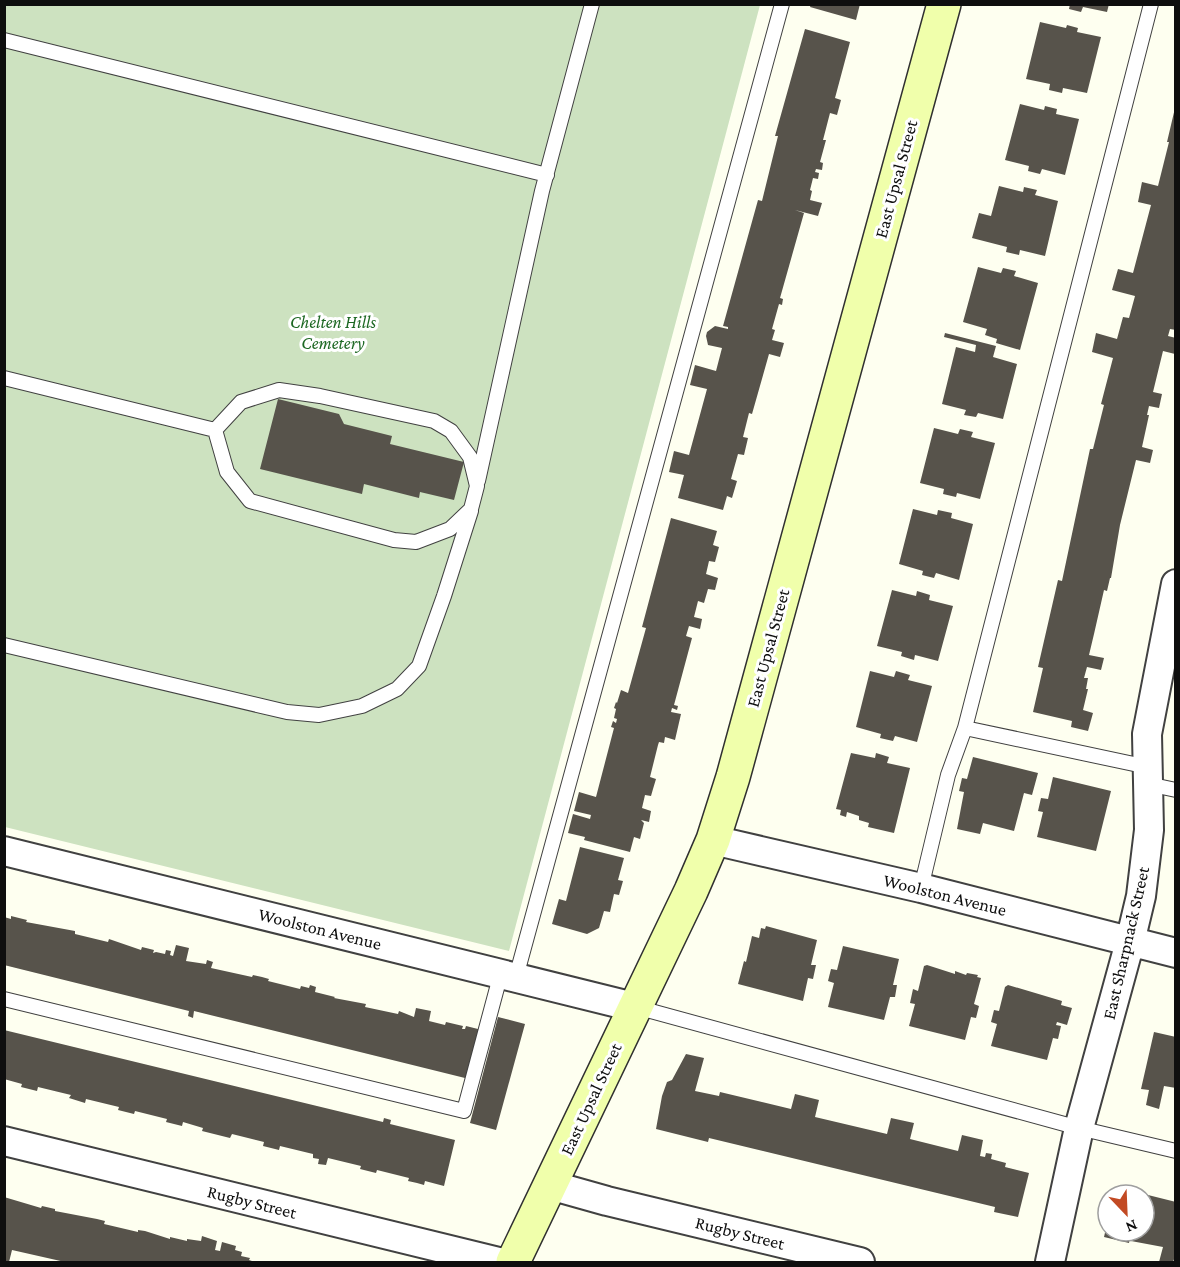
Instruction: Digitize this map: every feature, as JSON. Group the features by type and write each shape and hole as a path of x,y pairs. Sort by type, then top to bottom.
{"street":[{"name":"East Upsal Street","path":"513,1263 691,891 713,840 733,777 944,4"},
{"name":"East Sharpnack Street","path":"1050,1263 1079,1128 1130,942 1146,862 1157,780 1148,734 1175,591"},
{"name":"Woolston Avenue","path":"713,840 921,888 1176,953"},
{"name":"Woolston Avenue","path":"4,851 634,1007"},
{"name":"Rugby Street","path":"4,1141 499,1263"},
{"name":"Rugby Street","path":"550,1185 860,1263"}],"lane":[{"path":"4,645 287,712 319,715 362,706 397,689 419,666 471,509 547,175 592,4"},
{"path":"4,999 464,1111 508,975 782,4"},
{"path":"921,888 948,775 966,728 1151,4"},
{"path":"4,40 547,175"},
{"path":"4,378 215,430"},
{"path":"215,430 241,402 279,390 320,396 434,421 451,431 470,457 477,486"},
{"path":"215,430 227,472 250,501 394,540 416,542 450,529 471,509"},
{"path":"966,728 1157,780"},
{"path":"634,1007 1079,1128 1176,1151"}],"green space":[{"name":"Chelten Hills Cemetery","path":"5,5 760,5 509,951 5,827"}],"building":[{"path":"811,4 860,4 856,20 810,7"},
{"path":"1070,4 1109,4 1107,12 1083,7 1081,12 1069,9"},
{"path":"1040,22 1066,28 1067,25 1078,28 1077,32 1101,37 1087,93 1063,88 1062,93 1049,90 1050,84 1026,79"},
{"path":"805,29 850,42 835,98 841,100 837,115 830,113 823,140 826,140 820,162 823,163 822,170 816,169 815,172 819,173 818,179 813,178 810,190 812,191 810,200 822,203 818,216 795,210 804,213 780,298 783,299 782,305 779,304 772,329 775,330 772,340 784,343 780,357 769,354 743,437 748,438 744,455 738,454 731,479 737,481 732,498 727,496 723,510 678,498 684,475 669,472 674,451 689,455 707,389 690,385 695,365 716,371 722,348 708,345 707,332 715,326 728,329 723,326 758,200 762,201 778,136 775,136"},
{"path":"1020,104 1044,110 1045,106 1057,109 1056,114 1079,119 1065,175 1042,169 1040,174 1028,171 1029,166 1005,160"},
{"path":"1175,108 1176,330 1170,329 1168,336 1176,338 1176,350 1175,354 1163,351 1153,392 1162,394 1159,408 1149,406 1142,447 1153,450 1150,463 1136,460 1120,525 1111,578 1107,591 1104,590 1089,655 1104,658 1101,670 1087,667 1084,678 1088,678 1086,689 1088,689 1083,710 1093,713 1088,731 1071,727 1072,721 1033,712 1043,668 1038,667 1058,580 1062,581 1090,449 1093,449 1104,405 1101,404 1113,358 1092,352 1096,333 1117,339 1123,317 1129,318 1135,296 1112,290 1118,269 1133,273 1151,205 1138,202 1142,182 1158,186"},
{"path":"999,186 1023,192 1024,187 1037,190 1035,195 1058,201 1045,256 1020,250 1019,255 1006,252 1007,247 972,238 979,213 991,216"},
{"path":"978,267 1001,273 1003,268 1016,271 1014,276 1038,283 1020,350 996,343 997,339 985,335 987,329 963,322"},
{"path":"945,333 996,346 993,357 1017,364 1003,419 978,413 976,417 964,415 966,410 942,404 956,347 975,352 976,345 944,337"},
{"path":"278,399 339,414 344,424 392,436 390,444 464,462 454,500 420,492 419,498 364,484 362,494 260,469"},
{"path":"934,428 958,434 960,429 973,432 971,437 995,443 980,499 957,493 956,497 943,494 944,489 920,483"},
{"path":"913,509 937,515 938,510 952,513 951,518 973,524 959,580 936,573 934,578 922,575 923,571 899,564"},
{"path":"671,518 717,531 713,545 719,547 715,562 709,561 706,574 718,578 715,590 708,589 704,603 698,601 694,617 702,619 700,629 689,626 686,636 692,638 674,705 678,706 677,710 672,708 671,712 681,714 675,740 665,737 664,743 659,742 650,777 656,779 651,796 645,795 642,808 651,811 649,822 641,820 644,823 640,839 634,837 630,852 584,840 585,837 568,833 573,814 590,819 591,815 574,811 579,792 596,797 614,728 611,727 613,721 616,723 617,719 614,718 616,709 614,708 621,690 628,693 646,628 642,627"},
{"path":"892,590 916,596 917,591 930,595 929,600 953,606 938,661 915,655 914,660 901,656 902,652 877,646"},
{"path":"870,671 894,677 896,671 910,675 908,680 932,686 917,742 895,736 893,741 880,738 881,734 856,727"},
{"path":"851,753 875,758 876,753 889,757 887,763 910,768 894,833 868,827 869,823 859,820 859,816 847,812 846,817 840,815 841,810 836,809"},
{"path":"973,757 1038,773 1032,795 1024,793 1014,831 983,823 980,834 957,829 964,792 959,791 962,778 967,779"},
{"path":"1053,777 1111,791 1096,851 1037,837 1043,812 1038,811 1041,798 1048,799"},
{"path":"580,847 624,858 618,880 623,881 619,895 614,894 610,912 604,911 599,928 587,934 552,924 559,899 566,901"},
{"path":"11,916 27,920 26,922 75,931 75,934 108,942 109,939 141,950 142,947 154,950 153,953 165,954 166,950 171,951 170,955 173,956 176,945 189,948 186,961 206,964 207,960 213,962 211,968 262,977 269,979 268,981 300,989 301,986 309,988 310,985 316,987 315,992 366,1004 365,1007 398,1014 399,1011 414,1017 416,1008 431,1011 429,1021 463,1026 462,1029 466,1026 478,1029 478,1033 481,1034 469,1079 194,1011 193,1018 188,1016 189,1011 4,965 4,917 11,919"},
{"path":"766,926 817,940 811,965 816,965 813,979 808,978 803,1001 738,984 752,936 759,938 761,928 765,929"},
{"path":"843,946 899,959 893,985 897,985 895,997 890,997 884,1020 828,1007 834,983 828,981 831,969 837,970"},
{"path":"924,966 955,974 955,971 966,975 967,973 978,975 977,977 981,978 974,1004 979,1006 976,1018 971,1017 965,1040 909,1026 915,1004 910,1003 913,989 918,991"},
{"path":"1008,985 1062,1001 1061,1005 1072,1008 1067,1025 1057,1022 1056,1025 1061,1026 1058,1039 1053,1038 1047,1060 991,1046 997,1024 991,1022 994,1010 999,1011 1005,987"},
{"path":"498,1017 525,1024 496,1130 470,1123"},
{"path":"4,1030 383,1122 384,1118 391,1120 390,1124 455,1140 444,1186 425,1181 424,1185 408,1181 409,1178 377,1170 376,1173 360,1169 361,1166 328,1158 326,1165 318,1164 319,1159 313,1158 313,1154 280,1146 279,1150 263,1146 264,1142 232,1134 230,1138 202,1131 203,1128 183,1122 182,1126 166,1122 167,1119 135,1111 134,1114 118,1110 119,1107 86,1099 85,1103 69,1098 71,1095 38,1087 37,1091 21,1087 22,1084 4,1079"},
{"path":"1154,1032 1176,1037 1176,1088 1164,1086 1159,1109 1146,1105 1149,1090 1141,1089"},
{"path":"686,1054 704,1058 695,1091 719,1096 720,1092 791,1109 795,1094 819,1100 815,1117 887,1134 891,1118 914,1123 910,1139 958,1151 962,1135 983,1140 980,1156 985,1157 986,1153 992,1154 991,1159 1006,1163 1005,1167 1029,1173 1018,1217 994,1212 995,1207 709,1138 708,1142 656,1129 667,1082 672,1080"},
{"path":"4,1197 170,1239 170,1237 201,1241 202,1236 217,1241 215,1250 220,1251 222,1242 236,1246 235,1250 242,1252 241,1256 255,1262 65,1262 12,1250 9,1262 4,1262"},
{"path":"1156,1197 1176,1202 1176,1254 1173,1262 1159,1262 1163,1247 1142,1243 1156,1243"}]}
